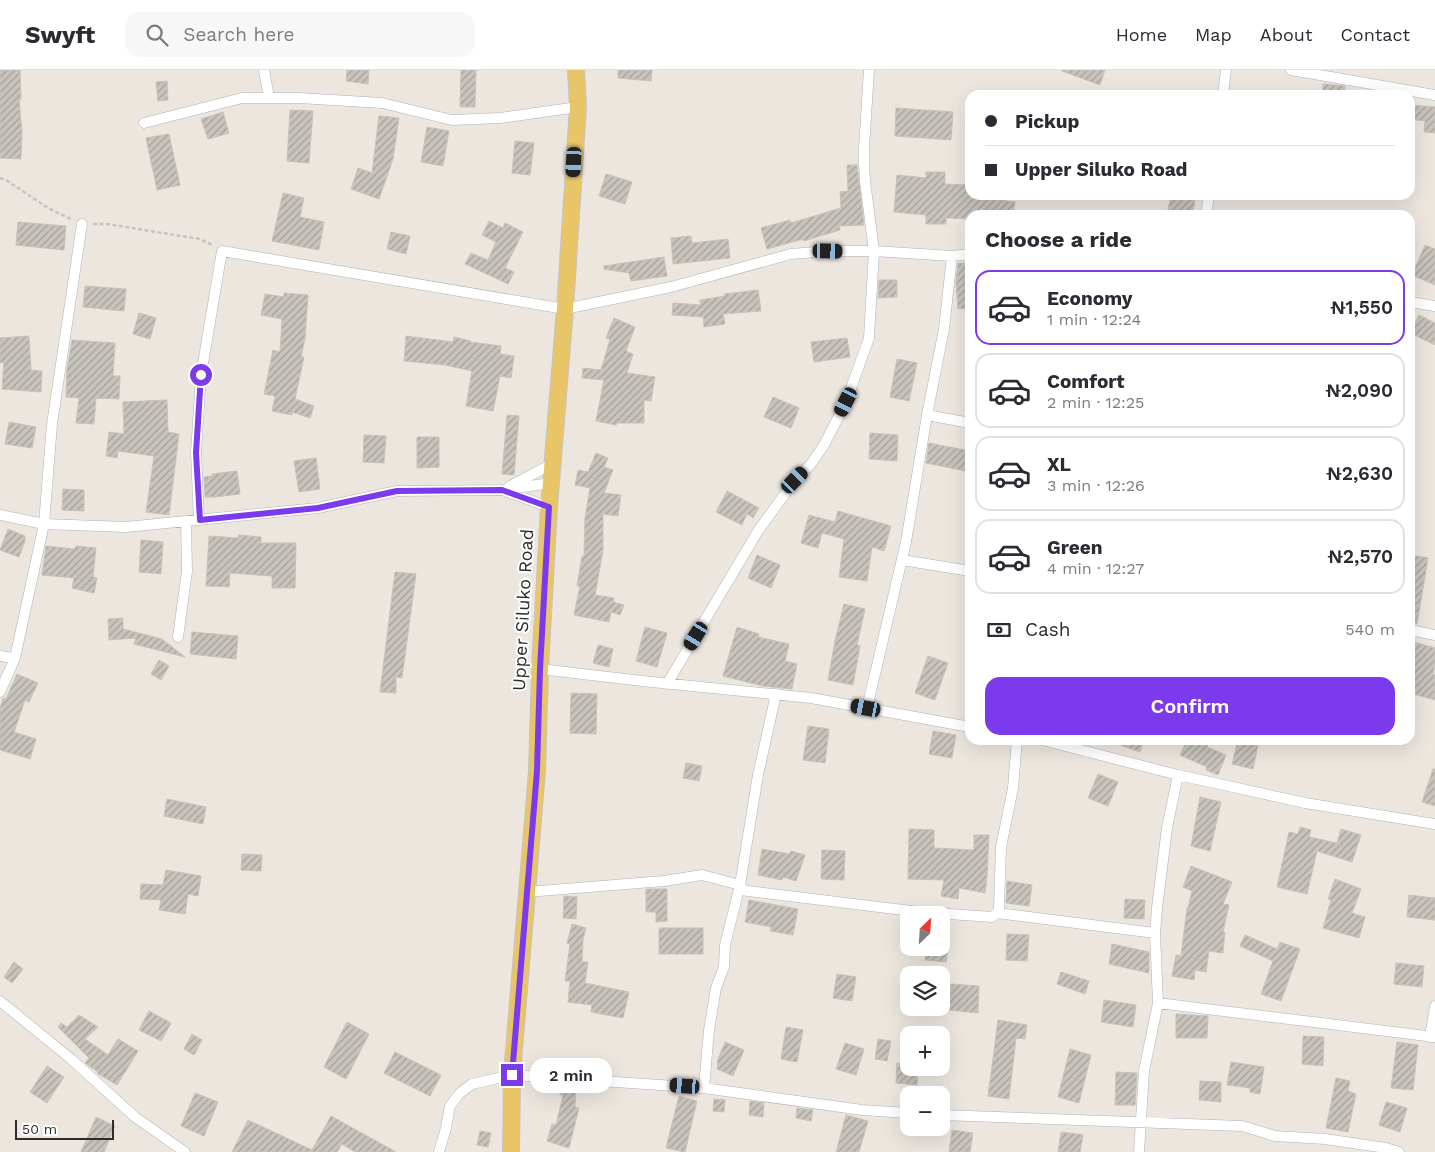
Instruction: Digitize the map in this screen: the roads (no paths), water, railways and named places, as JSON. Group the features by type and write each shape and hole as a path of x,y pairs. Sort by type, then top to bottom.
{"main road":[{"name":"Upper Siluko Road","path":"511,1152 512,1075 537,771 540,669 549,507 565,309 578,107 576,70"}],"street":[{"path":"264,70 268,98"},
{"path":"667,684 758,531 795,480 811,464 824,445 846,402 868,338 874,251 865,181 864,148 869,70"},
{"path":"1224,90 1226,70"},
{"path":"1291,70 1402,90"},
{"path":"1415,92 1435,96"},
{"path":"144,123 242,98 299,98 382,103 452,120 500,118 578,107"},
{"path":"0,692 15,658 44,524 52,424 82,224"},
{"path":"200,520 196,453 201,375 222,251 565,309 670,287 791,254 828,251 874,251 952,256 965,255"},
{"path":"866,708 902,560 944,329 952,256"},
{"path":"1415,303 1435,306"},
{"path":"928,416 965,422"},
{"path":"502,490 552,464"},
{"path":"0,515 44,524 126,527 318,508 397,491 502,490 551,484"},
{"path":"502,490 549,507"},
{"path":"178,637 187,571 186,521"},
{"path":"902,560 965,570"},
{"path":"1415,631 1435,635"},
{"path":"0,656 15,658"},
{"path":"540,669 811,698 965,726"},
{"path":"704,1088 709,1030 716,988 724,968 725,945 740,885 758,775 776,694"},
{"path":"527,892 664,881 702,875 740,885 743,890 748,892 920,912 992,917 998,908 1001,847 1013,788 1017,745"},
{"path":"1061,745 1178,775 1305,804 1435,824"},
{"path":"1140,1152 1144,1071 1158,1002 1155,933 1167,828 1178,775"},
{"path":"997,912 1155,933"},
{"path":"0,1001 71,1059 135,1117 185,1152"},
{"path":"1158,1002 1433,1037 1435,1006"},
{"path":"439,1152 450,1106 460,1093 472,1084 512,1075 704,1088 862,1110 900,1112"},
{"path":"950,1115 1242,1126 1275,1136 1326,1139 1386,1148 1399,1152"}]}
